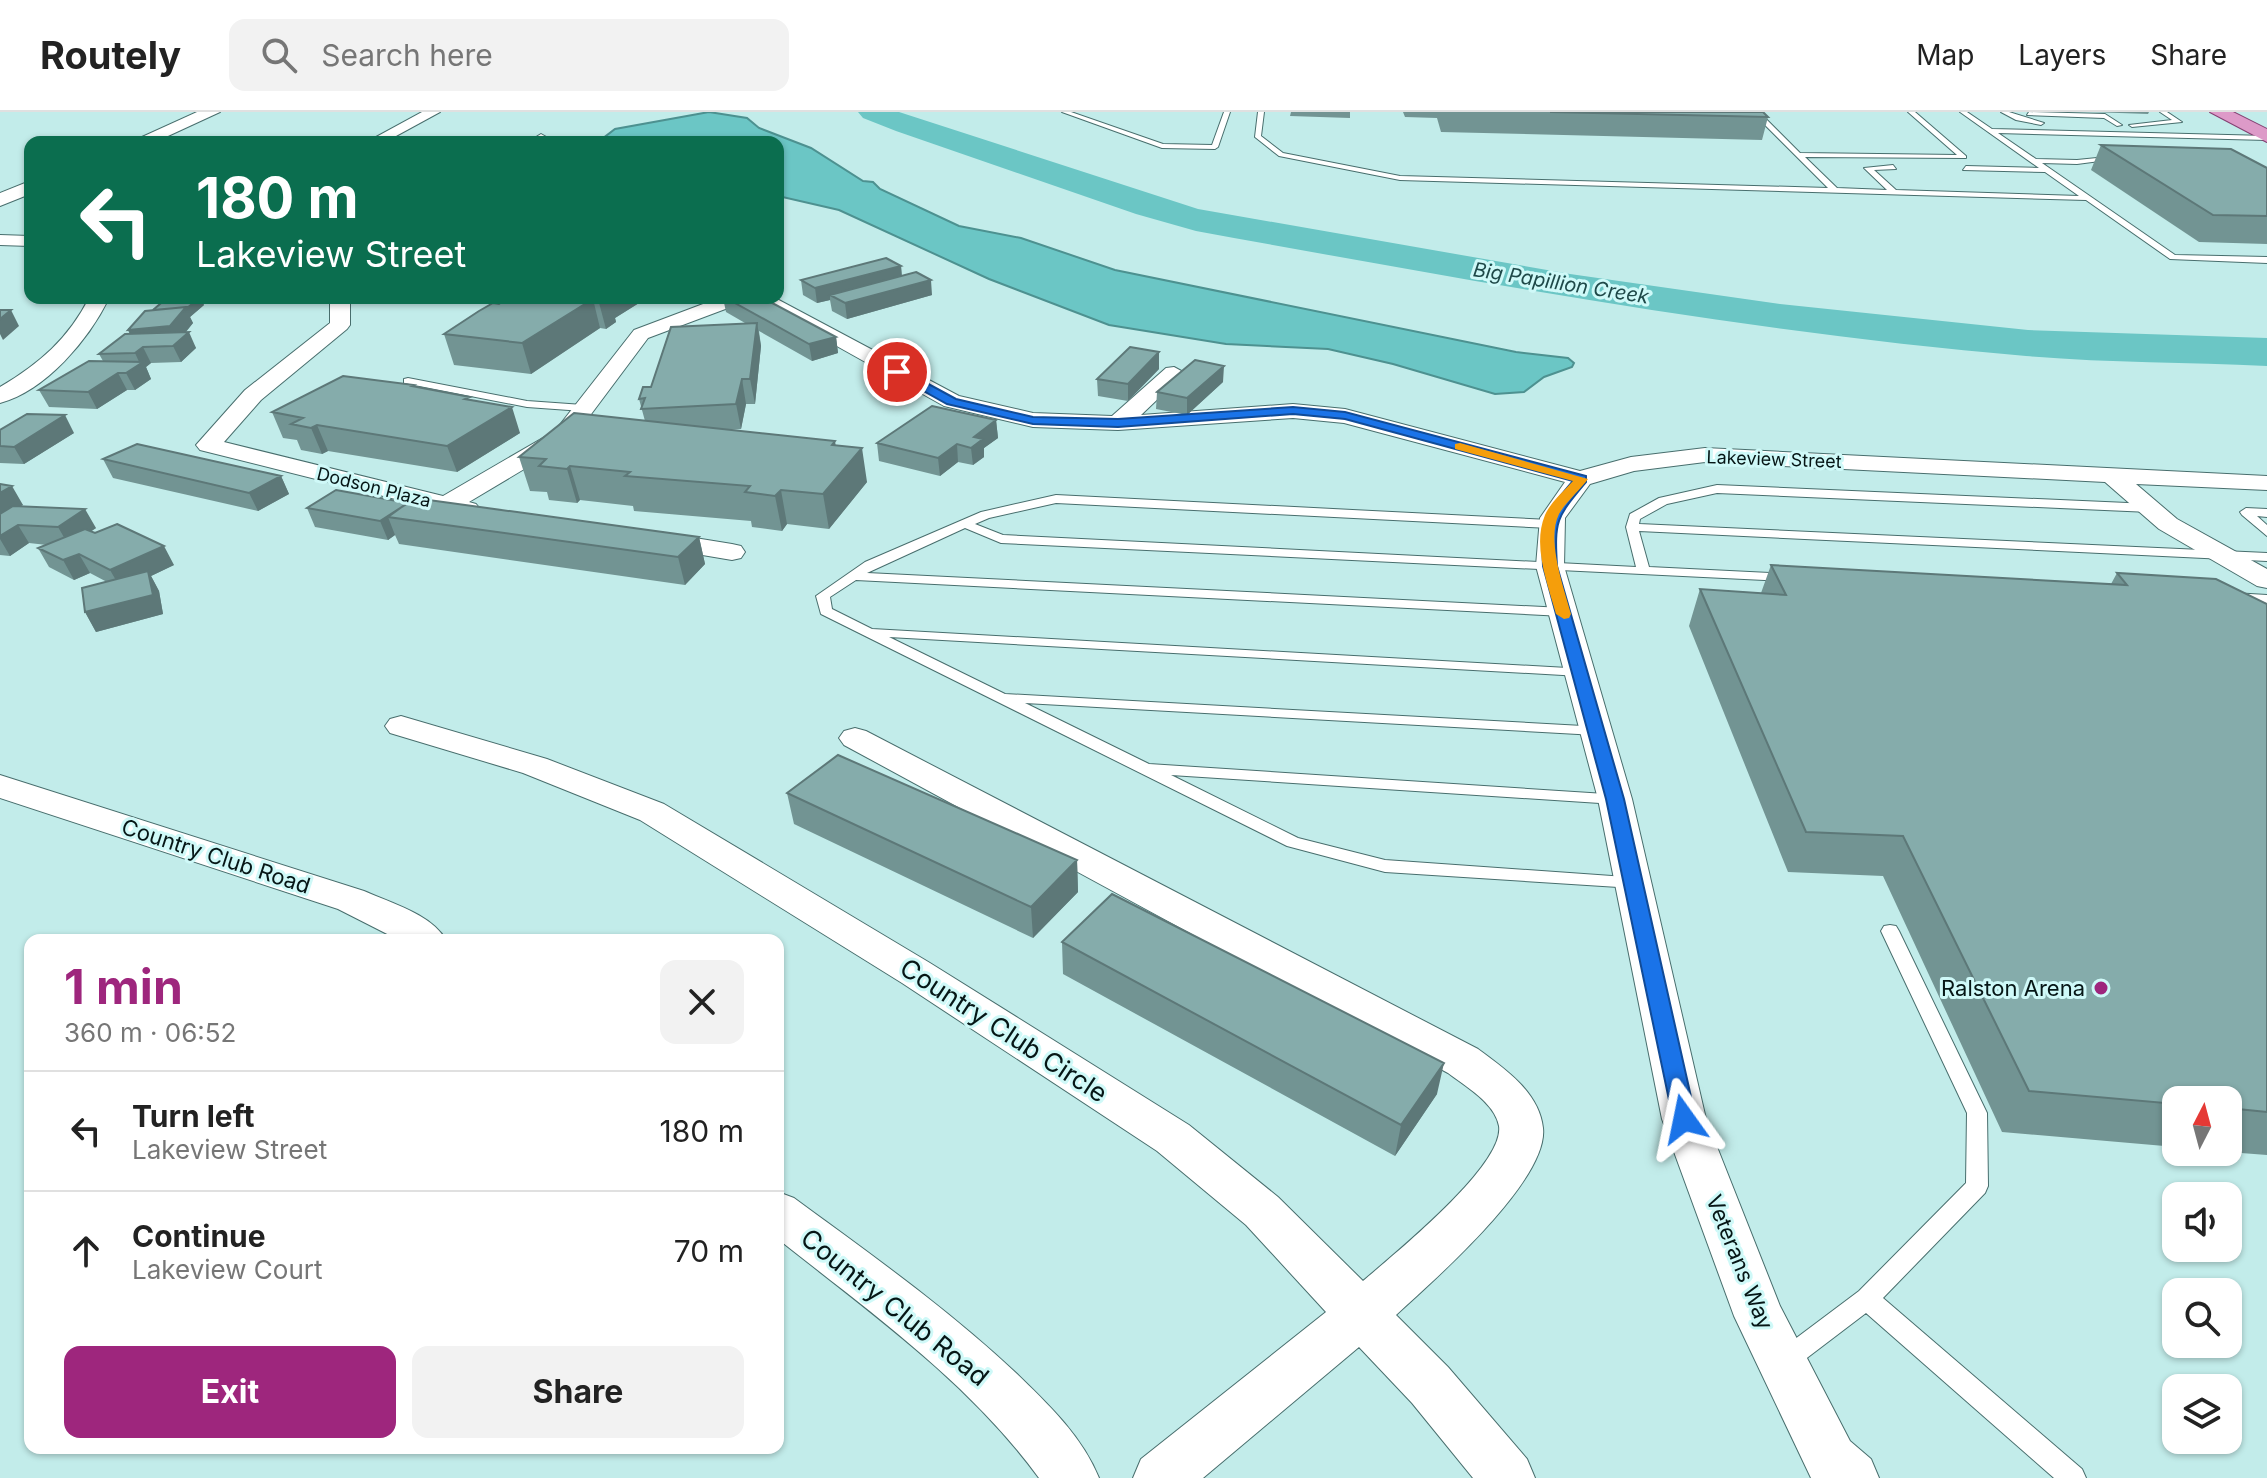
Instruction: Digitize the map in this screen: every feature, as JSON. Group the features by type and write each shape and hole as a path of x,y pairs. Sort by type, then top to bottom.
{"main road":[{"path":"2219,112 2267,139"},
{"path":"2250,112 2267,120"}],"street":[{"path":"154,136 212,112"},
{"path":"386,136 433,112"},
{"path":"0,200 24,190"},
{"path":"0,240 24,241"},
{"path":"0,396 65,352 96,304"},
{"name":"Dodson Plaza","path":"340,304 340,325 253,395 208,445 445,505 490,512"},
{"path":"445,505 563,436 641,334 721,304"},
{"path":"772,304 952,401 1033,420 1118,423 1293,411 1345,416 1581,479 1552,514 1550,524"},
{"path":"1118,423 1174,373"},
{"name":"Lakeview Street","path":"1581,479 1631,464 1705,455 2267,483"},
{"path":"2111,475 2168,524 2267,580"},
{"name":"Veterans Way","path":"1550,524 1550,566 1615,799 1684,1119 1759,1316 1831,1460 1852,1478"},
{"path":"626,535 732,552"},
{"name":"Country Club Circle","path":"401,726 535,766 652,812 916,973 1173,1138 1262,1211 1430,1385 1508,1478"},
{"path":"855,738 1463,1061 1502,1090 1517,1114 1521,1140 1508,1169 1468,1215 1362,1314 1160,1478"},
{"name":"Country Club Road","path":"0,786 351,900 398,921 418,934"},
{"name":"Country Club Road","path":"784,1217 949,1344 1035,1428 1072,1478"}],"lane":[{"path":"1065,112 1162,146 1215,147 1227,112"},
{"path":"1261,112 1258,137 1281,155 1400,178 2086,198"},
{"path":"1755,112 1836,192"},
{"path":"1798,155 1964,157 1911,112"},
{"path":"1963,112 2173,257 2267,260"},
{"path":"2006,113 2030,122 2119,125 2179,122 2163,112"},
{"path":"2006,113 2105,116 2119,125"},
{"path":"1990,131 2267,139"},
{"path":"2002,139 2267,139"},
{"path":"2033,161 2127,157"},
{"path":"1896,194 1868,168 1902,167"},
{"path":"1966,168 2046,170"},
{"path":"408,381 527,404 583,408"},
{"path":"1644,571 1632,527 1634,517 1663,501 1717,489 2150,508"},
{"path":"1550,524 1056,499 985,515 870,565 823,596 826,611 1293,842 1385,866 1634,882"},
{"path":"2267,513 2246,512 2267,532"},
{"path":"965,524 1001,539 1804,578"},
{"path":"1632,527 2267,557"},
{"path":"854,576 1563,612"},
{"path":"2219,597 2267,599"},
{"path":"865,631 1580,672"},
{"path":"997,697 1596,730"},
{"path":"1140,768 1615,799"},
{"path":"1783,1363 1867,1299 1977,1186 1977,1113 1890,931"},
{"path":"1867,1299 2073,1478"}],"water":[{"path":"709,112 747,118 759,128 780,136 606,136 615,129"},
{"path":"784,138 811,148 863,181 873,182 880,189 959,226 1021,238 1115,270 1516,352 1568,358 1574,363 1572,367 1544,377 1524,392 1495,394 1393,364 1328,349 1226,344 1109,325 989,279 839,210 784,197"}],"building":[{"path":"1550,112 1763,112 1768,117"},
{"path":"2101,145 2231,149 2267,168 2267,216 2213,215"},
{"path":"886,258 901,266 815,288 801,280"},
{"path":"916,272 931,280 845,303 830,295"},
{"path":"160,304 192,304 186,309 153,310"},
{"path":"491,304 585,304 522,343 444,334"},
{"path":"737,304 774,304 836,337 809,344"},
{"path":"186,307 170,326 128,330 145,311"},
{"path":"0,310 11,310 0,319"},
{"path":"757,323 750,379 742,379 736,404 641,409 645,398 639,399 643,387 651,387 671,327"},
{"path":"189,332 173,346 143,347 135,353 99,354 125,334"},
{"path":"1130,347 1159,352 1128,384 1097,379"},
{"path":"1195,360 1224,366 1187,398 1157,392"},
{"path":"89,361 143,362 88,392 39,390"},
{"path":"343,376 414,385 470,397 465,399 512,407 447,446 317,425 311,428 291,424 303,418 272,412"},
{"path":"932,406 996,420 974,437 983,439 971,448 957,444 938,458 877,443"},
{"path":"574,413 835,441 832,445 862,448 823,494 781,490 775,496 745,492 750,486 625,476 630,472 570,466 567,469 539,466 546,459 519,457"},
{"path":"27,414 65,415 14,447 0,446 0,430"},
{"path":"137,444 281,476 249,493 103,459"},
{"path":"0,484 12,486 0,493"},
{"path":"336,490 408,503 380,521 307,508"},
{"path":"414,498 699,537 678,557 388,517"},
{"path":"13,506 85,509 58,527 18,525 0,536 0,514"},
{"path":"117,524 164,546 110,570 79,554 63,560 38,548 85,529 95,533"},
{"name":"Ralston Arena","path":"1771,565 2127,585 2117,573 2216,579 2267,604 2267,1112 2242,1109 2242,1086 2162,1086 2162,1103 2029,1091 1903,836 1806,832 1700,589 1786,595"},
{"path":"148,571 153,595 85,612 82,588"},
{"path":"838,755 1077,860 1031,907 787,793"},
{"path":"1112,894 1444,1063 1401,1125 1062,942"}],"waterway":[{"name":"Big Papillion Creek","path":"873,112 1125,199 1196,220 1570,286 1780,317 2028,343 2267,352"}],"slow traffic":[{"path":"1460,446 1581,479 1552,514 1548,531 1550,566 1564,614"}],"place":[{"name":"Ralston Arena","path":"2101,988"}],"route":[{"path":"897,372 952,401 1033,420 1118,423 1293,411 1345,416 1581,479 1552,514 1548,531 1550,566 1615,799 1684,1119"}]}
